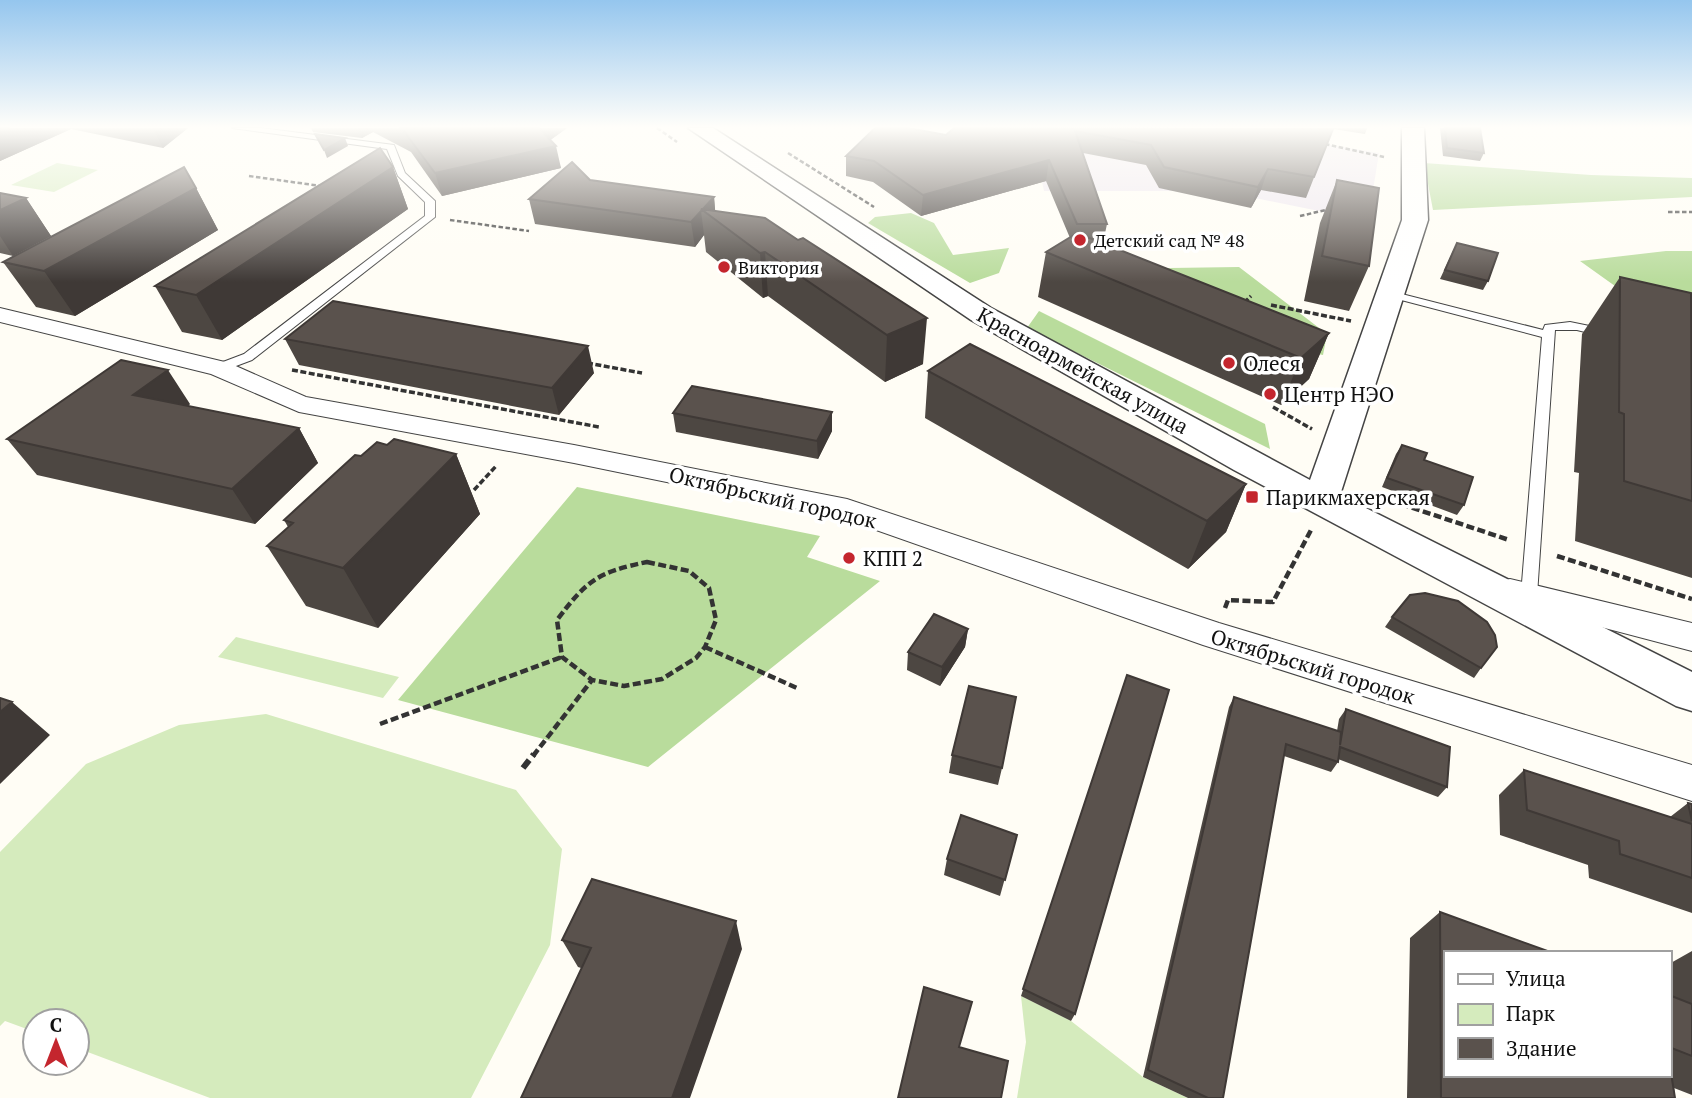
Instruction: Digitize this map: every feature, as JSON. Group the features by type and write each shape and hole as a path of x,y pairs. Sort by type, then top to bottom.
{"street":[{"name":"Красноармейская улица","path":"776,179 981,314 1246,462 1316,514 1483,584 1692,693"},
{"path":"1316,514 1415,220 1414,179"},
{"name":"Октябрьский городок","path":"0,315 234,363 299,404 574,454 846,509 1215,635 1692,783"},
{"name":"Красноармейская улица","path":"1483,584 1692,639"},
{"name":"Красноармейская улица","path":"1692,639 1663,646 1660,656 1666,670 1692,693"}],"lane":[{"path":"234,363 430,217 430,201 407,179"},
{"path":"1390,294 1548,335"},
{"path":"1529,595 1549,328 1558,324 1613,335"}],"path":[{"path":"270,179 326,187"},
{"path":"301,184 308,195"},
{"path":"1300,216 1340,207"},
{"path":"1668,212 1692,212"},
{"path":"430,217 529,231"},
{"path":"1243,304 1251,296"},
{"path":"1271,304 1379,327"},
{"path":"574,361 642,373"},
{"path":"234,363 294,370 599,428"},
{"path":"1273,407 1316,430"},
{"path":"1215,635 1228,600 1273,602 1316,514"},
{"path":"647,562 689,572 709,589 716,621 705,647 696,658 662,679 624,686 592,680 562,657 557,621 583,584 610,569 647,562"},
{"path":"705,647 797,688"},
{"path":"380,724 562,657"},
{"path":"523,768 592,680"}],"shaded area":[{"path":"1041,179 1375,179 1368,221 1221,191 1044,191"}],"green space":[{"path":"23,179 80,179 54,192 11,185"},
{"path":"1427,179 1692,179 1692,197 1433,210"},
{"path":"911,213 934,223 953,255 1009,248 999,273 970,283 868,223 875,217"},
{"path":"1666,251 1692,251 1692,341 1580,261"},
{"path":"1239,267 1327,334 1323,355 1243,338 1100,269"},
{"path":"1039,311 1265,424 1270,449 1027,328"},
{"path":"577,487 820,536 807,557 880,581 648,767 398,700"},
{"path":"236,637 399,677 383,698 218,657"},
{"path":"266,714 516,790 562,849 550,945 471,1098 210,1098 91,1053 91,1007 21,1007 21,1027 5,1021 0,1026 0,852 86,764 179,725"},
{"path":"1021,996 1071,1021 1143,1077 1188,1098 1017,1098 1026,1042"}],"building":[{"path":"161,179 191,179 196,188 44,271 3,262"},
{"path":"329,179 374,179 196,295 155,286"},
{"path":"552,179 589,179 714,197 691,222 529,199"},
{"path":"900,179 980,179 923,195"},
{"path":"1057,179 1092,179 1107,224 1077,224"},
{"path":"1222,179 1262,179 1258,187"},
{"path":"1337,180 1379,188 1369,266 1322,256"},
{"path":"0,193 26,198 0,210"},
{"path":"701,209 765,218 798,240 803,238 927,318 887,335 765,252 760,253"},
{"path":"1077,233 1329,333 1301,358 1046,252"},
{"path":"1457,243 1498,253 1488,281 1445,270"},
{"path":"1620,277 1691,293 1692,501 1624,481 1624,414 1619,412"},
{"path":"333,301 588,346 552,388 285,339"},
{"path":"970,344 1246,484 1207,521 928,371"},
{"path":"121,360 168,370 133,395 299,428 232,489 7,439"},
{"path":"692,386 832,412 817,441 673,413"},
{"path":"394,439 456,454 343,568 267,546 293,523 284,520 355,455 361,456 377,442 387,445"},
{"path":"1402,445 1427,453 1424,460 1473,477 1464,505 1387,478"},
{"path":"1425,593 1458,601 1487,622 1495,635 1497,647 1481,668 1392,617 1410,595"},
{"path":"934,614 968,629 942,667 908,652"},
{"path":"1127,675 1169,690 1075,1014 1023,989"},
{"path":"969,686 1016,697 1002,768 952,755"},
{"path":"1234,697 1341,732 1340,745 1346,709 1450,747 1447,787 1340,747 1338,762 1286,744 1223,1098 1208,1098 1148,1070"},
{"path":"0,698 12,702 0,712"},
{"path":"1524,770 1692,824 1692,878 1620,854 1619,841 1527,810"},
{"path":"1688,803 1692,804 1692,821"},
{"path":"961,815 1017,835 1005,880 947,859"},
{"path":"592,879 736,921 672,1098 521,1098 591,948 562,940"},
{"path":"1440,912 1547,951 1444,951 1444,1077 1671,1077 1671,1073 1675,1098 1441,1098"},
{"path":"924,987 972,1002 959,1047 1008,1061 1001,1098 898,1098"},
{"path":"1671,996 1692,1004 1692,1056 1671,1048"}],"place":[{"name":"Детский сад № 48","path":"1080,240"},
{"name":"Виктория","path":"724,267"},
{"name":"Олеся","path":"1229,363"},
{"name":"Центр НЭО","path":"1270,394"},
{"name":"Парикмахерская","path":"1252,497"},
{"name":"КПП 2","path":"849,558"}]}
